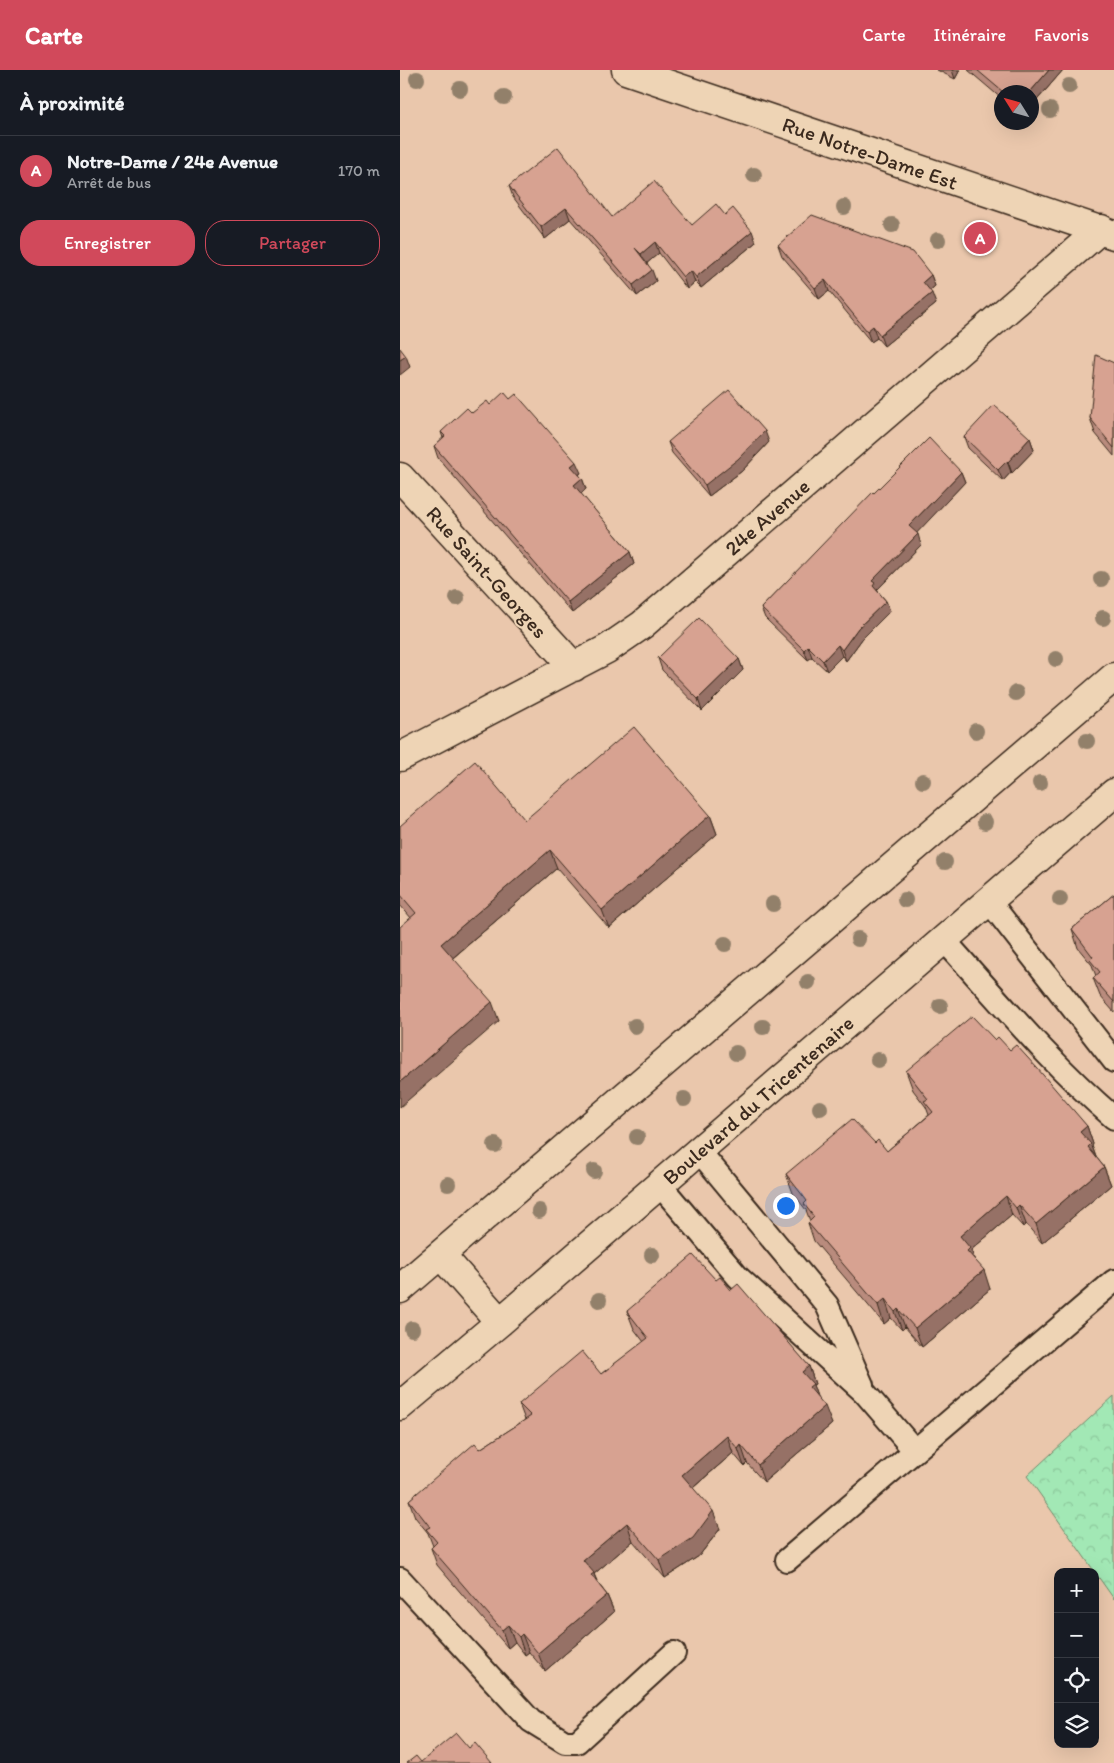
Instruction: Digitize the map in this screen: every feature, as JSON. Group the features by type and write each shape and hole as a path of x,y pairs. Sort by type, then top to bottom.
{"street":[{"name":"Rue Notre-Dame Est","path":"626,70 1107,232"},
{"name":"24e Avenue","path":"400,757 607,649 642,625 1107,232"},
{"name":"Rue Saint-Georges","path":"400,477 574,667"},
{"path":"400,1289 1114,677"},
{"name":"Boulevard du Tricentenaire","path":"400,1406 660,1185 1114,793"},
{"path":"440,1255 500,1322"}],"lane":[{"path":"989,901 1114,1061"},
{"path":"944,940 1028,1035 1082,1091 1114,1118"},
{"path":"698,1151 828,1305 865,1393"},
{"path":"660,1185 738,1276 865,1393 915,1451"},
{"path":"787,1560 1114,1281"},
{"path":"400,1579 532,1721 565,1742 577,1742 674,1653"}],"green space":[{"path":"1114,1396 1114,1599 1099,1578 1099,1568 1092,1568 1027,1476"}],"building":[{"path":"977,70 1049,70 1036,85 995,85"},
{"path":"558,147 612,217 654,181 692,225 716,204 725,215 733,208 752,231 696,277 691,271 683,277 655,242 641,254 635,248 652,270 633,285 566,208 541,227 509,186"},
{"path":"812,215 913,252 931,275 923,282 932,293 880,335 873,326 867,331 825,280 815,288 778,245"},
{"path":"400,348 406,356 400,360"},
{"path":"1096,355 1114,363 1114,448 1090,418"},
{"path":"729,390 765,431 738,459 705,485 668,442"},
{"path":"504,392 510,399 516,394 576,462 571,466 582,478 574,485 630,552 568,602 434,446 445,436 441,432 467,408 472,413 487,401 490,405"},
{"path":"994,405 1030,438 998,470 964,437"},
{"path":"929,438 961,472 909,526 918,534 872,581 875,583 873,586 886,601 858,628 842,650 838,645 823,661 808,646 804,650 761,608 873,492"},
{"path":"699,618 739,659 698,699 658,658"},
{"path":"634,727 710,815 602,910 550,850 441,944 492,1002 400,1082 400,927 416,913 400,894 400,826 475,761 525,820"},
{"path":"1114,894 1114,1002 1093,978 1100,972 1090,960 1093,957 1072,929"},
{"path":"972,1016 995,1040 998,1037 1010,1050 1016,1045 1037,1068 1087,1126 1080,1132 1091,1144 1088,1147 1104,1167 1036,1224 1019,1205 1016,1208 1006,1196 960,1236 970,1248 967,1251 984,1270 915,1328 898,1309 895,1312 885,1299 878,1305 808,1223 814,1217 804,1204 807,1201 786,1174 852,1119 875,1143 878,1140 887,1151 933,1112 924,1101 928,1099 906,1071"},
{"path":"693,1255 716,1280 720,1277 731,1290 738,1284 809,1366 802,1372 813,1384 809,1387 825,1406 758,1465 741,1445 738,1449 727,1436 682,1475 713,1511 693,1538 659,1560 627,1523 583,1560 594,1573 591,1575 607,1595 538,1653 522,1634 519,1637 508,1625 502,1630 431,1548 437,1542 426,1529 430,1527 409,1500 475,1443 480,1449 531,1416 519,1404 582,1351 601,1374 648,1338 627,1311"},
{"path":"456,1733 469,1748 475,1743 492,1763 407,1763 416,1756 421,1762"}],"place":[{"name":"Notre-Dame / 24e Avenue","path":"980,238"}]}
